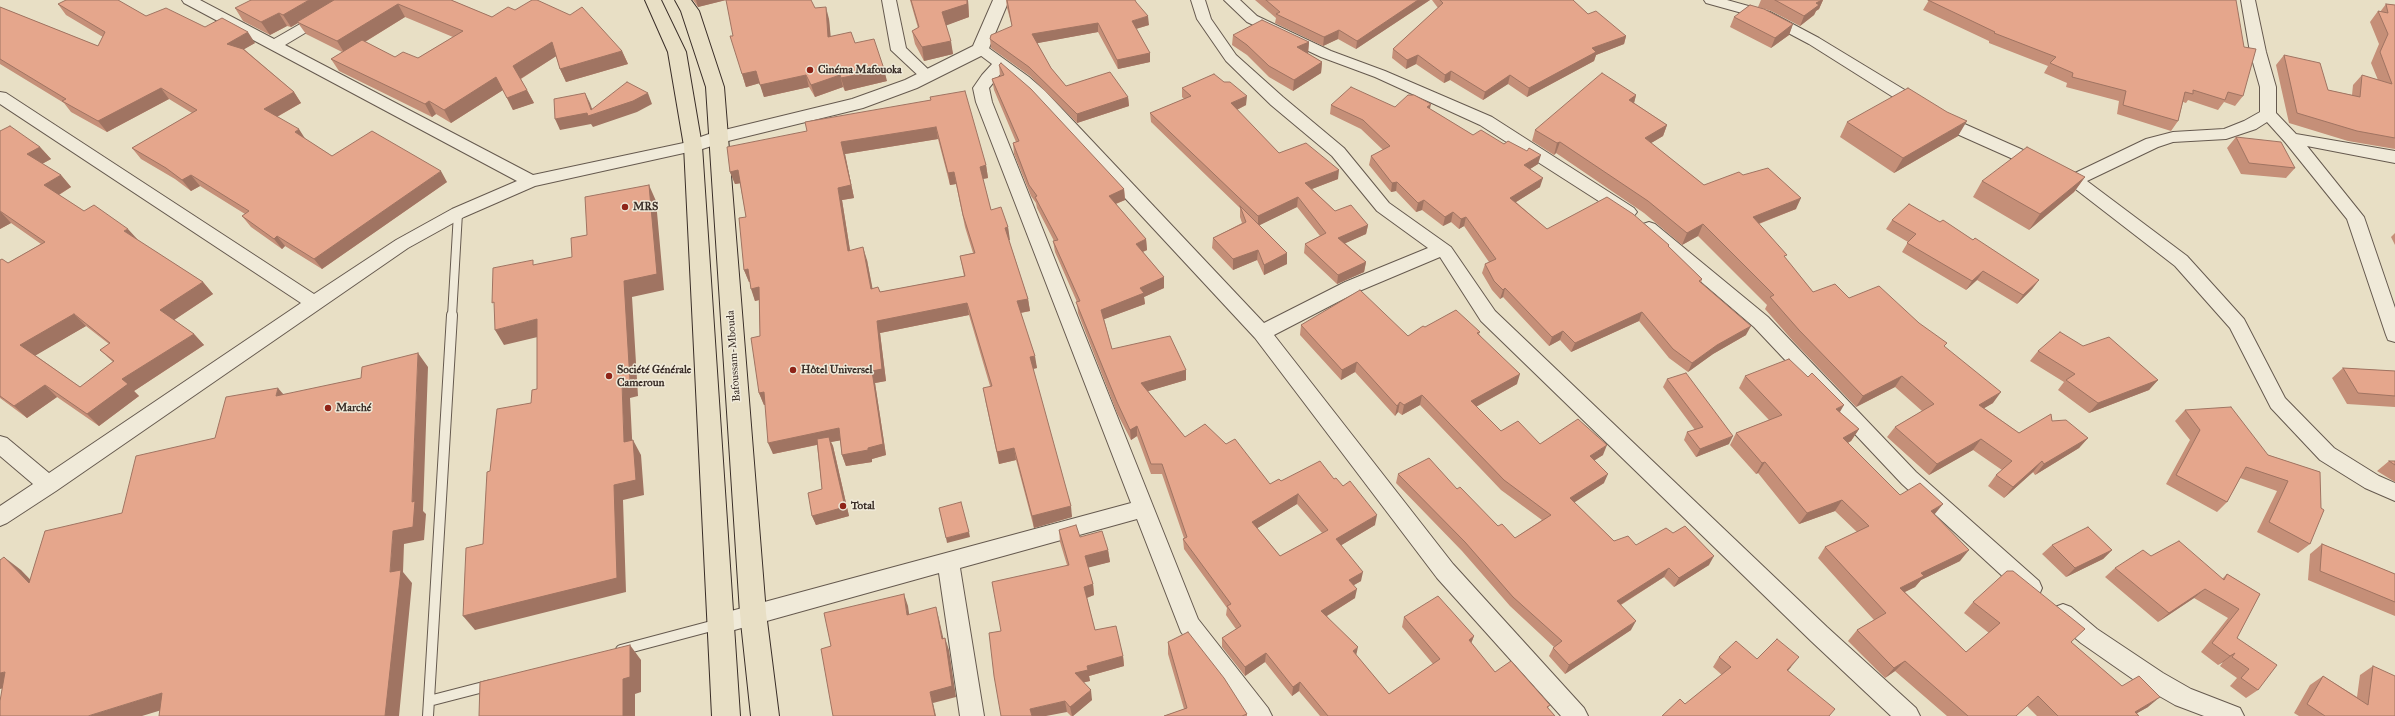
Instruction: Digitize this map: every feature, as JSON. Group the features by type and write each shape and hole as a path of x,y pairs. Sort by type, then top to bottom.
{"highway":[{"path":"653,0 677,52 693,146 726,716"},
{"name":"Bafoussam-Mbouda","path":"683,0 690,10 714,87 719,137 753,614 765,716"}],"street":[{"path":"189,0 531,181"},
{"path":"274,45 353,0"},
{"path":"890,0 899,50 927,76"},
{"path":"0,517 402,244 458,213 531,181 693,146 719,137 875,99 927,76 981,49 986,33 1001,0"},
{"path":"1198,0 1204,19 1231,58 1277,101 1338,152 1383,207 1442,249 1488,316 1819,634 1908,716"},
{"path":"1231,0 1252,19 1299,42 1326,54 1380,74 1486,121 1637,218 1761,322 1909,478 2046,600 2089,636 2155,681 2183,697 2232,716"},
{"path":"1711,0 1765,15 1814,41 1945,122 2075,180 2181,260 2237,324 2278,403 2327,454 2372,482 2395,492"},
{"path":"2248,0 2258,52 2268,87 2268,114 2291,138 2355,217 2395,335"},
{"path":"981,49 1000,65 1023,80 1038,95 1262,333 1445,571 1576,716"},
{"path":"1000,65 987,78 982,88 984,102 1189,625 1260,716"},
{"path":"0,98 314,303"},
{"path":"2075,180 2152,143 2173,137 2226,134 2250,125 2268,114"},
{"path":"2291,138 2395,157"},
{"path":"1262,333 1351,287 1442,249"},
{"path":"0,444 49,485"},
{"path":"720,624 1144,508"},
{"path":"948,562 972,716"}],"lane":[{"path":"428,716 458,213"},
{"path":"613,652 720,624"},
{"path":"429,701 498,683"}],"building":[{"path":"66,0 118,0 146,16 166,8 205,27 222,18 248,32 227,44 243,49 294,92 264,109 299,129 295,132 332,156 372,131 441,171 314,259 277,236 274,239 242,216 249,211 191,175 182,180 166,168 132,148 197,110 161,88 98,121 62,101 66,99 0,59 0,7 98,46 105,32 58,4"},
{"path":"251,0 309,0 283,15 279,13 261,22 235,8"},
{"path":"334,0 451,0 492,17 508,7 515,10 532,0 537,0 570,15 582,7 622,51 560,69 552,42 513,66 527,90 507,98 496,77 444,110 429,101 425,104 331,59 362,40 395,57 403,52 418,58 463,31 398,4 337,41 297,22"},
{"path":"726,0 811,0 815,8 826,7 828,37 851,32 855,43 874,39 884,69 841,78 840,75 811,85 806,75 760,85 756,71 742,74 730,36 733,36"},
{"path":"911,0 967,0 967,4 942,12 951,41 922,47 912,31 919,27"},
{"path":"1007,0 1135,0 1148,16 1132,21 1150,53 1117,60 1098,23 1032,34 1051,68 1066,86 1110,72 1128,97 1077,114 1029,67 990,39 991,35 1012,26"},
{"path":"1266,0 1418,0 1357,41 1339,30 1324,37 1276,14 1280,12"},
{"path":"1440,0 1573,0 1588,14 1596,11 1626,36 1592,48 1596,52 1529,88 1510,75 1485,92 1451,71 1445,75 1418,55 1407,60 1393,49 1443,3"},
{"path":"1775,0 1822,0 1816,3 1819,5 1804,16"},
{"path":"1928,0 2236,0 2244,47 2256,49 2243,96 2228,92 2225,100 2193,90 2193,94 2185,92 2178,121 2123,105 2126,91 2072,77 2073,73 2050,63 2056,57 1994,33 1995,32"},
{"path":"2386,4 2395,5 2395,138 2357,131 2297,113 2284,55 2320,63 2328,90 2360,97 2362,75 2392,84 2380,52 2388,34 2378,11 2388,13"},
{"path":"1750,5 1764,9 1793,24 1775,38 1734,17"},
{"path":"1262,20 1309,42 1297,47 1322,62 1294,80 1269,66 1247,45 1233,35"},
{"path":"1001,63 1031,89 1124,189 1109,196 1146,239 1136,244 1164,277 1140,288 1144,293 1101,310 1112,349 1170,336 1186,370 1141,383 1185,437 1205,424 1226,444 1235,439 1270,484 1279,479 1281,481 1320,461 1334,479 1336,478 1343,486 1350,481 1377,515 1336,539 1363,572 1349,580 1357,589 1321,611 1358,647 1353,651 1389,694 1440,659 1404,617 1438,596 1474,636 1469,640 1495,672 1511,661 1550,705 1547,707 1555,716 1328,716 1300,682 1293,687 1266,653 1245,667 1222,638 1241,626 1227,606 1231,604 1183,539 1187,537 1162,464 1151,464 1137,426 1130,430 1076,302 1080,301 1053,241 1058,240 1035,197 1037,196 1029,185 1013,143 1019,141 992,79 1004,75 999,65","holes":["1298,494 1328,530 1280,556 1252,522"]},
{"path":"1602,73 1636,95 1629,100 1667,125 1645,138 1704,185 1739,172 1743,175 1768,168 1801,198 1753,217 1787,255 1784,256 1813,292 1835,284 1849,298 1879,286 1919,323 1947,343 1944,346 2001,392 1979,405 2019,433 2051,414 2052,421 2066,420 2088,438 2044,464 2042,461 2013,487 1996,475 2012,461 1981,439 1937,464 1895,427 1934,404 1902,376 1863,396 1799,330 1770,297 1774,295 1703,224 1687,233 1648,201 1560,142 1557,143 1535,130"},
{"path":"1214,74 1224,82 1230,82 1247,96 1231,103 1279,153 1306,143 1339,170 1305,183 1335,211 1351,205 1368,225 1338,238 1366,262 1338,275 1305,244 1326,233 1298,197 1258,216 1150,113 1191,96 1182,88"},
{"path":"627,82 648,93 633,101 588,116 587,113 555,119 554,99 585,93 591,110"},
{"path":"1351,87 1395,107 1408,95 1414,95 1431,104 1427,107 1473,135 1481,130 1504,144 1508,141 1527,151 1529,148 1541,155 1524,165 1543,178 1510,198 1547,229 1607,197 1633,214 1669,245 1668,246 1702,279 1699,281 1751,326 1717,345 1692,363 1673,349 1642,312 1575,343 1563,331 1552,337 1505,288 1503,290 1494,281 1485,264 1496,259 1466,217 1461,219 1453,212 1445,217 1424,200 1418,203 1397,182 1392,183 1371,156 1390,146 1363,120 1331,105"},
{"path":"1908,88 1947,112 1967,121 1903,158 1847,122"},
{"path":"965,91 986,165 980,167 991,210 1001,207 1008,227 1005,228 1028,299 1017,301 1035,356 1030,357 1071,506 1032,516 1014,448 997,452 983,388 992,386 967,303 877,321 882,369 872,371 883,444 868,448 868,450 842,455 839,428 768,443 764,392 759,393 751,338 760,336 759,287 751,289 748,269 744,270 739,218 746,217 738,170 730,172 727,147 807,131 805,122 931,100 930,97","holes":["936,127 948,173 954,172 963,215 975,253 960,256 965,276 880,292 878,287 871,289 863,247 848,251 838,188 851,185 841,142"]},
{"path":"10,126 40,147 27,154 61,175 44,185 84,211 94,205 128,229 124,231 203,282 160,310 194,334 122,379 128,384 87,414 45,385 14,406 0,396 0,260 2,259 8,263 45,242 0,211 0,131","holes":["74,314 110,343 100,350 114,361 80,387 20,345"]},
{"path":"2236,137 2281,142 2295,168 2249,163"},
{"path":"2027,147 2085,177 2040,214 1982,181"},
{"path":"649,185 657,274 624,281 630,381 622,383 624,442 633,440 636,480 614,485 617,578 463,616 466,548 483,544 487,472 490,471 497,409 531,403 532,390 537,389 537,319 495,330 494,302 492,303 493,268 533,260 533,265 572,257 571,238 587,235 585,197"},
{"path":"1909,204 1940,222 1943,220 1973,240 1975,238 2039,280 2023,295 1983,271 1972,281 1907,243 1916,234 1892,220"},
{"path":"1240,206 1287,253 1264,265 1258,250 1233,259 1213,238 1246,222"},
{"path":"1360,290 1408,336 1423,326 1425,327 1456,310 1480,332 1477,333 1520,374 1471,401 1501,431 1518,421 1540,444 1578,419 1607,445 1590,456 1608,474 1570,498 1614,541 1628,536 1636,545 1666,528 1673,533 1685,526 1714,556 1679,578 1669,568 1617,601 1636,621 1569,665 1553,648 1562,641 1513,597 1465,542 1398,474 1429,458 1457,489 1460,487 1498,526 1502,524 1515,538 1551,515 1504,480 1422,395 1404,405 1400,402 1397,406 1357,362 1342,370 1301,325"},
{"path":"2060,332 2083,346 2109,337 2158,380 2098,403 2066,380 2075,374 2038,351"},
{"name":"Marché","path":"418,353 412,502 415,501 413,527 393,531 390,572 401,570 385,716 159,716 162,693 88,716 0,716 0,701 5,672 0,673 0,560 4,557 29,583 45,531 122,513 136,456 215,438 226,397 278,388 276,396 361,378 362,367"},
{"path":"1789,359 1808,377 1812,373 1844,405 1836,409 1859,429 1843,438 1900,495 1920,483 1943,504 1931,511 1969,550 1921,573 1924,576 1900,588 1966,652 2000,623 1973,602 2007,571 2013,571 2085,629 2071,642 2122,686 2139,676 2160,697 2135,712 2139,716 2058,716 2038,696 2016,716 1968,716 1905,661 1894,668 1857,630 1886,613 1825,547 1869,526 1842,500 1807,513 1765,462 1762,463 1736,433 1782,415 1745,376"},
{"path":"2343,368 2395,371 2395,396 2358,393"},
{"path":"1686,373 1733,436 1700,449 1687,432 1703,427 1667,379"},
{"path":"2231,407 2268,455 2320,472 2321,508 2324,510 2310,544 2269,522 2288,481 2246,467 2227,502 2176,475 2200,430 2185,410"},
{"path":"829,437 845,507 812,516 808,493 822,489 817,439"},
{"path":"2389,461 2395,461 2395,465"},
{"path":"961,502 969,532 946,538 939,508"},
{"path":"1076,525 1080,537 1102,531 1108,550 1085,556 1093,584 1084,587 1095,630 1116,626 1123,656 1087,666 1088,670 1075,673 1091,690 1070,707 1065,701 1030,709 1032,716 1001,716 994,676 989,633 1001,631 992,582 1069,565 1059,530"},
{"path":"2088,527 2112,550 2075,568 2052,545"},
{"path":"2179,541 2224,580 2227,574 2260,594 2237,638 2277,665 2258,690 2241,678 2249,669 2232,657 2235,653 2230,656 2212,643 2239,609 2205,589 2169,613 2115,568 2143,550 2151,556"},
{"path":"2322,544 2395,574 2395,602 2320,571"},
{"path":"904,594 907,615 936,607 942,639 945,638 952,686 930,692 935,716 833,716 821,649 831,646 824,613"},
{"path":"1188,632 1224,678 1247,714 1242,716 1164,716 1187,708 1168,642"},
{"path":"1777,639 1799,657 1787,670 1835,709 1829,716 1662,716 1680,699 1685,704 1731,667 1719,657 1736,641 1757,659"},
{"path":"630,645 630,677 623,679 623,716 479,716 480,682"},
{"path":"2373,666 2395,676 2395,716 2325,716 2307,704 2323,676 2368,705"}],"place":[{"name":"Cinéma Mafouoka","path":"810,70"},
{"name":"MRS","path":"625,207"},
{"name":"Hôtel Universel","path":"793,370"},
{"name":"Société Générale Cameroun","path":"609,376"},
{"name":"Marché","path":"328,408"},
{"name":"Total","path":"843,506"}]}
